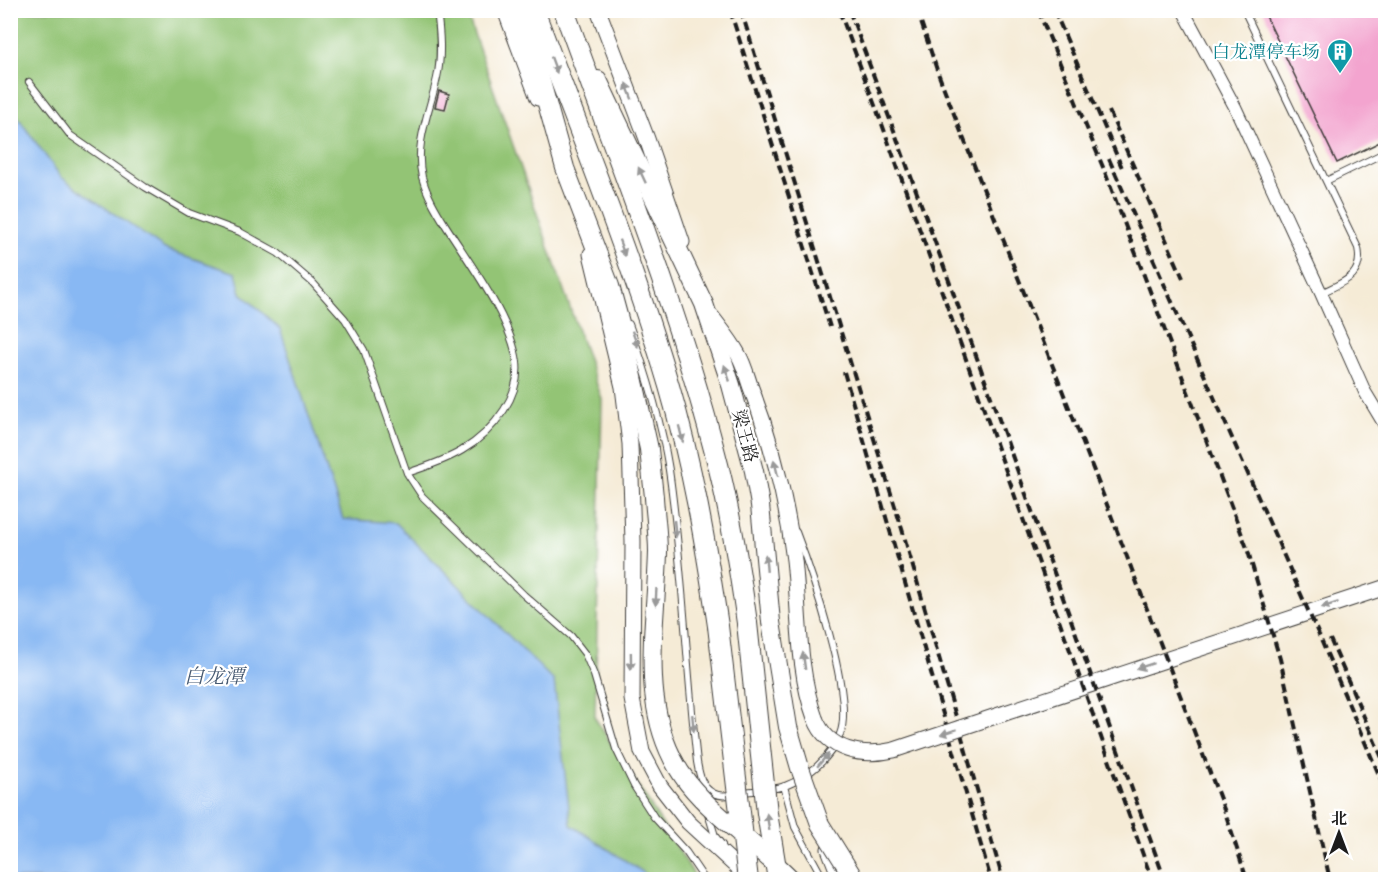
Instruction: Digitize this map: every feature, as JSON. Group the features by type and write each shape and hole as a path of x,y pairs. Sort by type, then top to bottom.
{"main road":[{"path":"521,10 565,168 609,286 638,395 649,449 658,550 653,691 659,728 671,758 688,783 711,807 760,848 792,879"},
{"path":"534,10 633,277 669,386 706,545 751,879"},
{"name":"梁王路","path":"564,10 704,304 731,385 754,471 763,527 771,622 788,727 819,824 855,879"},
{"name":"梁王路","path":"564,10 690,366 716,454 747,623 767,813 778,879"}],"street":[{"path":"505,10 565,168 591,254 622,387 630,444 632,498 632,699 642,752 660,786 688,822 751,879"},
{"path":"598,10 647,139 704,304 738,354 768,437 794,560 807,686 818,726 837,745 861,754 877,754 894,750 1386,587"},
{"path":"1183,10 1235,108 1365,392 1386,427"},
{"path":"819,824 841,879"}],"lane":[{"path":"407,472 445,461 476,441 498,419 511,399 516,382 517,363 498,310 429,198 422,174 421,145 437,76 441,41 437,10"},
{"path":"1244,10 1358,248 1360,257 1356,273 1321,293"},
{"path":"29,82 70,135 145,187 189,213 240,232 278,253 313,284 345,319 363,350 407,472 422,496 524,595 571,636 585,654 594,675 616,749 634,786 654,817 686,852 705,879"},
{"path":"1326,181 1386,152"},
{"path":"609,286 628,322 644,363 669,469 685,621 694,742 710,824 715,836 751,879"},
{"path":"701,780 712,793 726,795 784,786 813,771 827,756 841,734 843,715 840,687 828,631 816,587 782,495"},
{"path":"784,786 795,827 824,879"}],"green space":[{"path":"10,11 466,11 602,399 595,718 697,879 11,879"}],"water":[{"name":"白龙潭","path":"11,108 61,177 165,249 236,273 241,293 280,329 343,519 396,523 554,681 571,825 643,872 649,879 11,879"}],"building":[{"name":"白龙潭停车场","path":"1263,10 1386,10 1386,139 1337,163"},
{"path":"439,91 449,94 445,109 435,107"}],"railway":[{"path":"730,10 830,327"},
{"path":"741,10 902,529 1003,880"},
{"path":"839,10 882,124 1152,880"},
{"path":"849,10 1165,880"},
{"path":"917,10 938,73 1225,812 1247,880"},
{"path":"1038,10 1105,172 1247,548 1280,659 1330,880"},
{"path":"1054,10 1123,170"},
{"path":"1109,111 1183,278"},
{"path":"1109,159 1386,791"},
{"path":"844,372 991,880"},
{"path":"1330,639 1386,767"}],"place":[{"name":"白龙潭停车场","path":"1340,75"}]}
